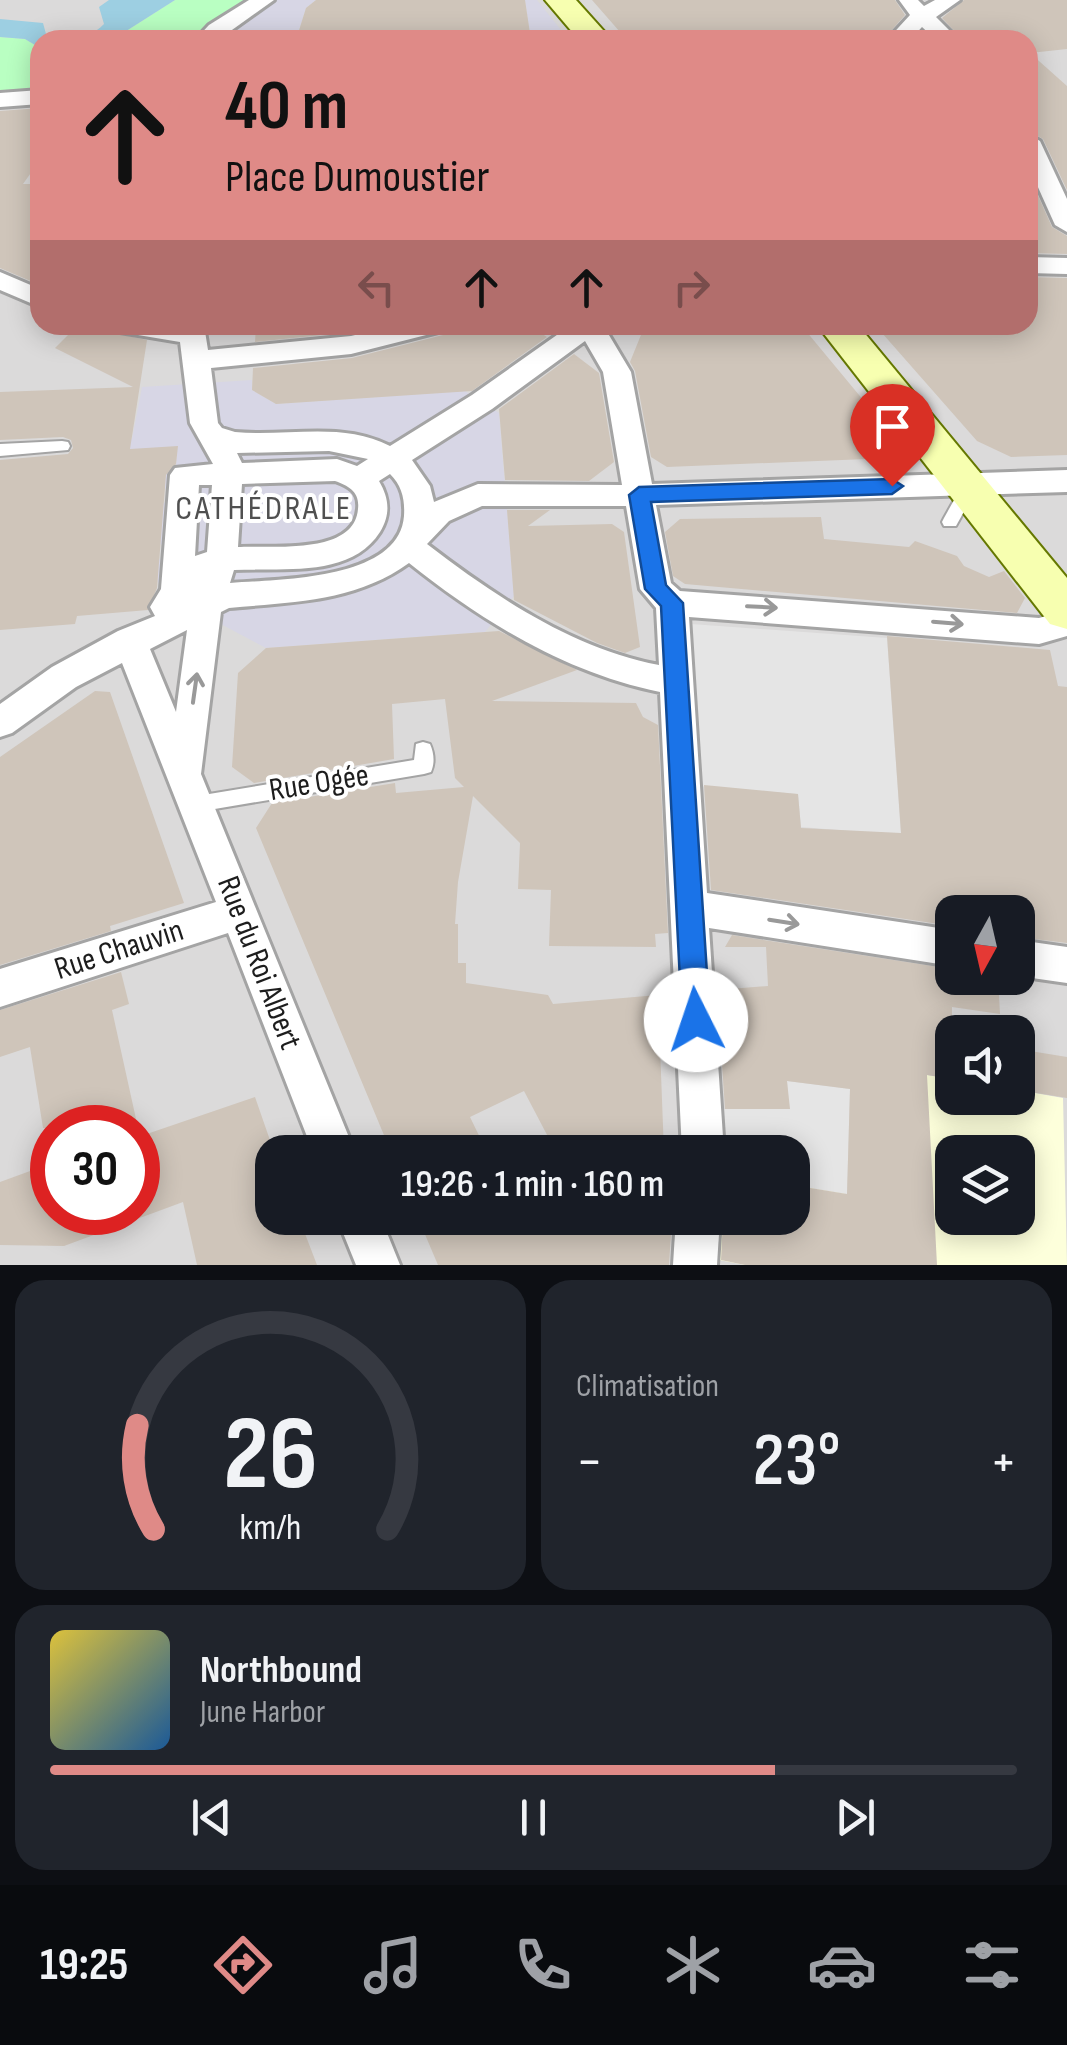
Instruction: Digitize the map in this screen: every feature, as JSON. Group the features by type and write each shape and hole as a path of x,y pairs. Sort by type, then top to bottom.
{"main road":[{"path":"560,0 587,30"},
{"path":"845,335 960,505 1067,611"}],"street":[{"path":"215,30 264,0"},
{"path":"913,8 950,0"},
{"path":"913,8 937,30"},
{"path":"0,100 30,98"},
{"path":"1038,163 1067,225"},
{"path":"1038,265 1067,266"},
{"path":"0,280 30,294"},
{"path":"166,335 192,341 351,345 392,335"},
{"path":"359,478 482,402 576,335"},
{"path":"596,335 618,372 656,589 672,603 1039,631 1067,623"},
{"path":"192,341 206,428 228,463 222,562"},
{"path":"213,436 230,442 352,443 390,457 406,470 419,492 412,539"},
{"path":"0,723 64,676 130,640 183,600 208,563 344,549 365,532 372,520 372,494 359,478 319,468 228,472"},
{"name":"Rue du Roi Albert","path":"192,788 183,600 185,470 228,472"},
{"path":"183,600 350,582 383,566 438,513 466,499 918,485 960,505 1067,481"},
{"path":"412,539 460,588 501,612 607,666 678,682"},
{"path":"672,603 702,1135"},
{"name":"Rue du Roi Albert","path":"130,640 327,1135"},
{"path":"688,907 935,945"},
{"name":"Rue Chauvin","path":"0,988 238,912"},
{"path":"1035,961 1067,966"},
{"path":"367,1235 378,1265"},
{"path":"696,1265 697,1235"}],"lane":[{"path":"0,450 62,446"},
{"name":"Rue Ogée","path":"192,788 424,766 423,750"}],"shaded area":[{"path":"0,0 1067,0 1067,1265 0,1265"},
{"path":"247,0 316,0 306,8 299,30 208,27"},
{"path":"525,0 537,0 561,30 530,30"},
{"path":"252,380 252,390 276,404 465,391 499,413 514,596 485,632 266,648 217,622 164,582 158,583 155,560 169,557 169,545 156,544 159,504 172,501 174,489 161,488 165,466 176,465 177,452 144,454 102,440 132,439 142,387"},
{"path":"691,624 887,638 901,835 801,827 798,794 697,786"},
{"path":"927,1075 935,1076 935,1115 1035,1115 1035,1093 1063,1098 1067,1265 745,1265 714,1259 716,1235 810,1235 810,1188 847,1194"},
{"path":"787,1081 850,1089 847,1194 810,1188 810,1135 722,1135 724,1109 789,1109"}],"green space":[{"path":"175,0 247,0 206,30 128,30"},
{"path":"0,37 25,39 30,42 30,93 0,95"}],"water":[{"path":"109,0 175,0 128,30 96,30 104,24 99,7"},
{"path":"0,19 43,23 45,30 30,30 30,42 0,37"}],"building":[{"path":"316,0 525,0 530,30 299,30 306,8"},
{"path":"592,0 895,0 905,15 892,30 618,30"},
{"path":"964,0 1067,0 1067,49 1038,52 1038,30 953,30 942,18"},
{"path":"1038,60 1067,86 1067,190 1038,136"},
{"path":"30,109 30,174 23,184 30,184 30,281 0,268 0,111"},
{"path":"1038,196 1052,227 1067,236 1067,254 1038,253"},
{"path":"1038,277 1067,278 1067,455 1011,457 977,441 884,335 1038,335"},
{"path":"68,335 124,335 147,340 130,449 178,446 176,464 166,475 157,588 148,610 77,616 75,624 0,630 0,460 68,454 73,448 71,440 63,437 0,440 0,392 133,387 55,348"},
{"path":"255,335 322,335 255,342"},
{"path":"443,335 547,337 472,391 276,404 252,390 253,368 352,358"},
{"path":"641,335 809,335 893,436 890,441 918,461 867,459 667,467 651,457 630,362"},
{"path":"574,354 599,373 614,462 589,481 505,480 499,409"},
{"path":"507,510 550,510 528,526 612,524 624,532 640,647 625,653 597,643 514,600"},
{"path":"821,517 824,539 909,547 915,541 957,556 964,566 989,577 1004,571 1025,598 1017,613 685,584 673,576 665,532 680,519"},
{"path":"499,631 577,670 492,701 636,703 643,717 658,725 668,933 655,934 656,947 549,946 551,890 518,889 520,843 473,796 455,924 458,963 466,963 466,983 548,995 553,1004 658,995 663,1135 547,1135 524,1091 470,1117 479,1135 384,1135 256,828 272,803 395,783 396,793 464,787 455,778 445,699 392,704 394,759 254,783 232,767 238,673 266,648"},
{"path":"887,636 1050,650 1058,686 1067,687 1067,943 1035,939 1035,895 935,895 935,923 711,890 704,785 798,794 801,828 901,833"},
{"path":"95,691 110,692 184,903 110,926 111,931 0,965 0,757"},
{"path":"732,935 935,966 935,995 999,995 1000,1014 952,1007 952,1015 935,1015 935,1076 927,1075 937,1265 745,1265 721,1260 722,1235 810,1235 810,1188 847,1194 850,1089 787,1081 790,1109 725,1109 717,990 768,986 766,947 725,947"},
{"path":"121,972 129,1004 112,1010 133,1105 39,1105 30,1047 0,1057 0,1010"},
{"path":"1035,1052 1067,1057 1067,1098 1035,1093"},
{"path":"255,1097 268,1135 255,1135 255,1235 306,1235 317,1265 197,1265 183,1202 160,1211 160,1129"},
{"path":"30,1171 30,1235 94,1235 64,1246 0,1245 0,1182"},
{"path":"425,1235 671,1235 669,1265 438,1265"}],"district":[{"name":"CATHÉDRALE","path":"264,508"}],"route":[{"path":"696,1020 672,603 656,589 639,495 892,486"}]}
